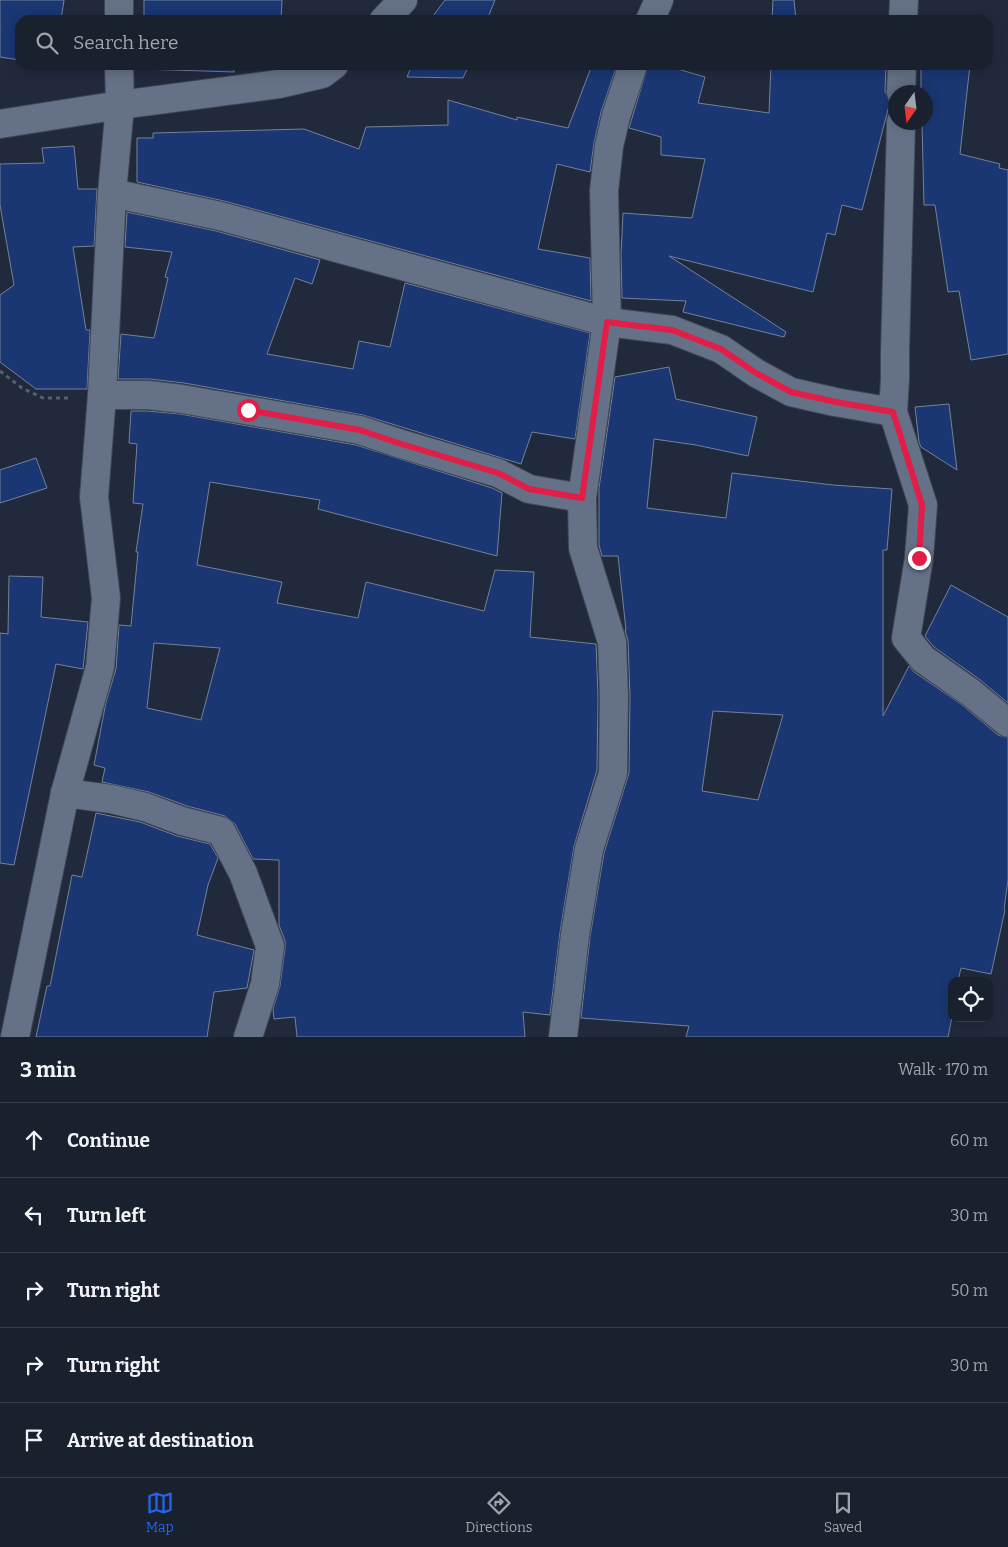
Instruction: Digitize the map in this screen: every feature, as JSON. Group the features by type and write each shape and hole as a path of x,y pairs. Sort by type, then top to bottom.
{"street":[{"path":"119,0 119,15"},
{"path":"389,15 403,0"},
{"path":"652,15 659,0"},
{"path":"903,15 904,0"},
{"path":"15,1037 65,793 100,667 106,598 94,497 102,396 112,193 120,105 119,70"},
{"path":"0,124 120,105 279,84 322,74 327,70"},
{"path":"563,1037 575,935 589,849 613,773 614,696 612,642 583,548 582,498 607,322 604,191 609,146 614,123 631,70"},
{"path":"901,85 902,70"},
{"path":"901,130 893,412 922,505 919,558 906,638 923,659 970,692 1008,724"},
{"path":"112,193 230,219 607,322 672,330 721,349 756,373 791,392 893,412"},
{"path":"102,396 148,395 182,399 360,430 498,473 529,489 582,498"},
{"path":"65,793 111,799 145,807 182,821 220,831 243,873 270,946 265,984 248,1037"}],"path":[{"path":"0,371 22,388 43,398 102,396"}],"building":[{"path":"0,0 64,0 62,15 15,15 15,59 0,57"},
{"path":"144,0 282,0 281,15 144,15"},
{"path":"445,0 495,0 489,15 434,15"},
{"path":"773,0 794,0 796,15 772,15"},
{"path":"173,70 234,70 234,72"},
{"path":"410,70 467,70 463,78 407,77"},
{"path":"590,70 615,70 601,112 590,172 557,164 538,249 590,258 591,301 224,201 137,182 137,138 153,138 153,133 304,129 359,149 366,127 448,125 448,100 517,120 517,117 568,128"},
{"path":"646,70 681,70 705,77 698,103 769,113 771,70 886,70 885,91 888,98 888,110 862,210 842,205 835,235 827,233 813,292 669,256 786,332 784,337 683,312 686,301 622,298 621,254 623,213 692,218 705,159 661,155 661,137 629,128"},
{"path":"921,70 969,70 960,154 1000,164 999,168 1008,170 1008,354 971,360 959,291 948,292 935,205 924,205 922,130 933,130 933,85 921,85"},
{"path":"74,146 78,189 97,189 94,246 73,247 86,330 90,330 87,389 36,389 0,362 0,295 14,285 0,205 0,164 44,163 42,148"},
{"path":"127,212 216,231 320,260 312,284 295,278 267,354 353,369 359,341 390,347 405,283 590,333 575,439 532,432 521,464 363,415 184,383 150,379 118,379 121,334 154,338 168,278 165,277 172,252 125,247"},
{"path":"669,367 676,399 757,417 748,456 696,445 654,439 647,508 726,518 732,473 833,485 892,489 887,550 883,550 883,716 909,666 914,672 961,704 998,735 1008,738 1008,880 1005,910 991,974 961,968 959,977 948,977 948,1022 951,1022 948,1037 686,1037 689,1026 581,1018 590,937 604,853 629,773 630,696 628,641 625,630 618,556 602,556 599,545 599,488 615,377","holes":["713,711 783,715 758,800 702,791"]},
{"path":"949,404 957,470 921,447 919,442 915,407"},
{"path":"131,411 180,414 356,445 492,488 502,493 497,556 318,509 320,500 210,482 197,565 282,582 277,603 358,618 366,582 484,611 495,570 534,572 530,637 596,644 598,696 597,770 574,846 560,932 550,1015 523,1012 525,1037 297,1037 295,1017 274,1019 273,1009 280,986 285,948 285,941 279,925 279,860 253,859 235,824 225,816 187,806 149,792 102,782 105,768 94,765 106,702 116,669 119,625 131,626 138,552 136,552 143,504 133,503 137,444 129,443","holes":["154,643 220,648 201,720 147,708"]},
{"path":"36,458 47,488 0,503 0,470"},
{"path":"9,576 43,577 41,617 88,622 83,669 56,664 14,865 0,863 0,633 8,634"},
{"path":"951,585 1008,617 1008,703 979,679 934,647 925,636"},
{"path":"96,813 140,822 177,836 210,844 218,858 208,885 197,935 254,950 247,988 214,992 207,1037 36,1037 47,986 50,986 72,875 82,877"}],"route":[{"path":"248,410 360,430 498,473 529,489 582,498 607,322 672,330 721,349 756,373 791,392 893,412 922,505 919,558"}]}
